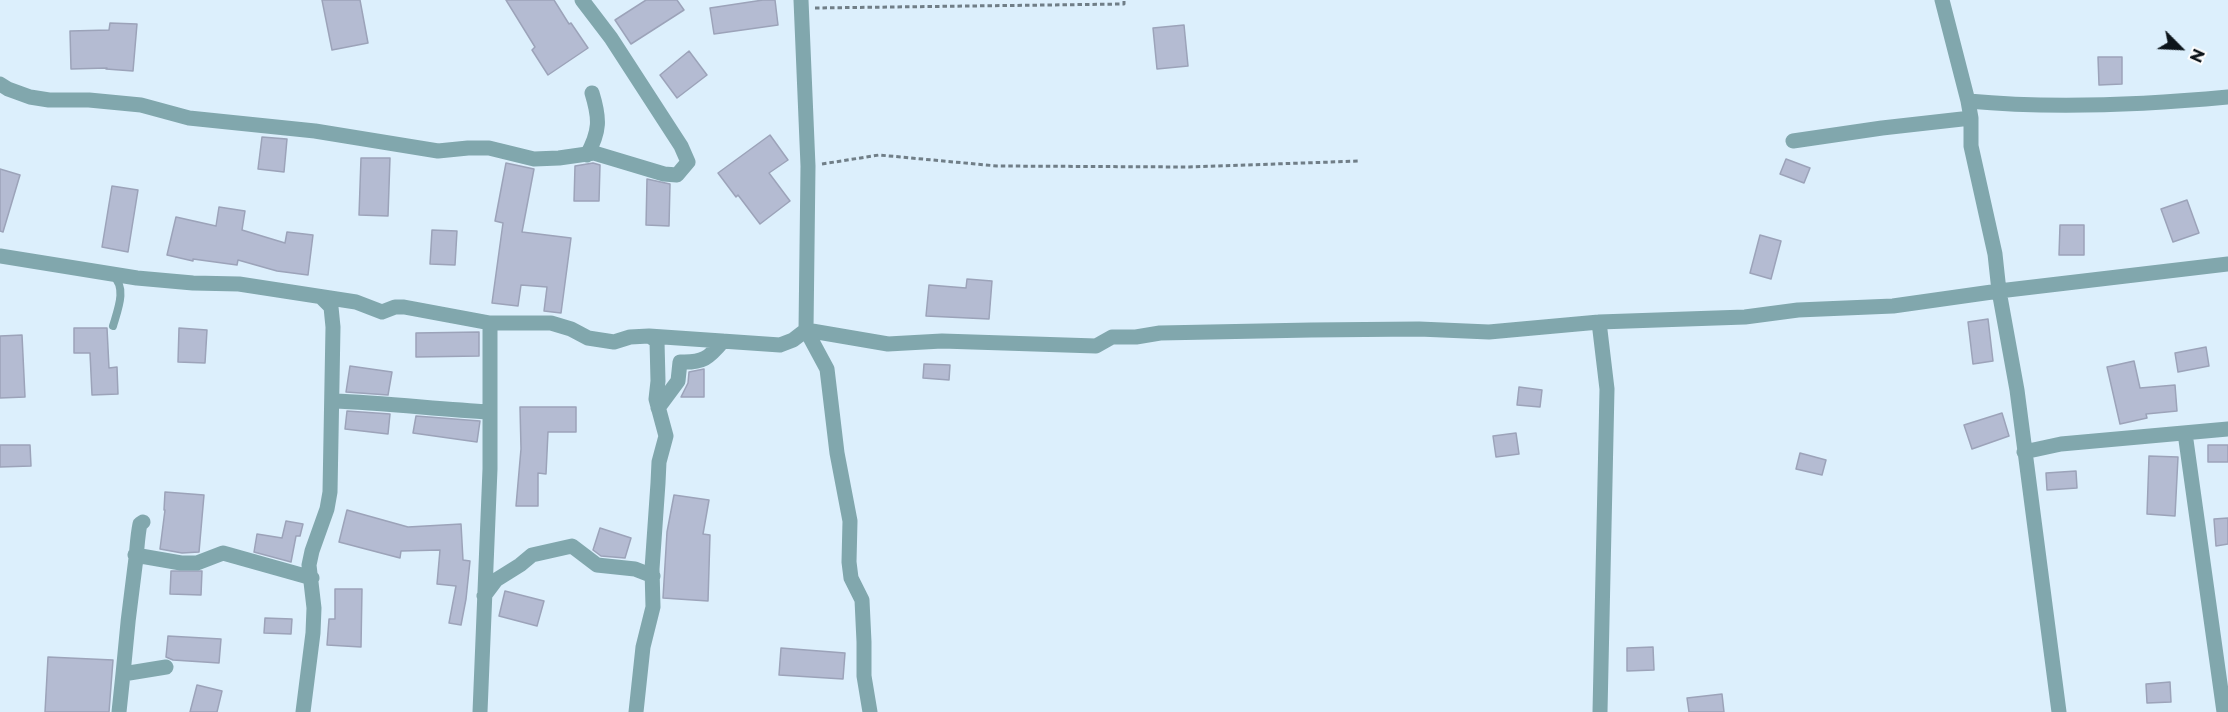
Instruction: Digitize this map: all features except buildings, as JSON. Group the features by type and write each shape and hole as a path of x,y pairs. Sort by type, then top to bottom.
{"street":[{"path":"0,84 30,97 49,100 88,100 141,105 189,118 315,131 438,151 489,148 534,159 594,153 664,174 677,175 688,162 681,146 611,38 582,0"},
{"path":"1942,0 1968,101 1971,118 1971,146 1995,254 1999,291 2017,390 2059,712"},
{"path":"801,4 808,166 806,330 828,369 837,453 850,520 850,570 862,600 864,676 870,712"},
{"path":"587,155 598,129 597,111 592,93"},
{"path":"1968,101 2009,105 2156,104 2228,98"},
{"path":"1793,141 1971,118"},
{"path":"0,256 193,284 239,284 356,302 382,312 404,307 490,323 551,323 571,329 588,338 614,342 630,337 649,336 780,345 794,340 806,330 888,344 942,341 1096,346 1112,337 1136,337 1160,333 1343,329 1489,332 1599,322 1745,317 1798,310 1893,306 2228,264"},
{"path":"303,712 313,633 312,578 309,565 330,492 333,327 331,307 321,297"},
{"path":"1599,322 1607,389 1600,712"},
{"path":"480,712 490,470 490,323"},
{"path":"636,712 643,647 653,607 659,462 666,436 656,399 657,341 649,336"},
{"path":"658,408 678,381 680,362 696,362 707,358 723,341"},
{"path":"333,401 490,412"},
{"path":"2024,452 2061,444 2228,429"},
{"path":"2185,433 2224,712"},
{"path":"119,712 130,587 140,524 143,522"},
{"path":"484,596 496,580 532,555 572,546 597,565 635,569 653,576"},
{"path":"135,555 181,563 197,562 224,553 312,578"},
{"path":"123,674 166,667"}],"lane":[{"path":"112,274 120,281 121,292 113,326"}],"path":[{"path":"801,4 1124,4 1124,0"},
{"path":"808,166 879,155 997,166 1189,166 1360,161"}]}
